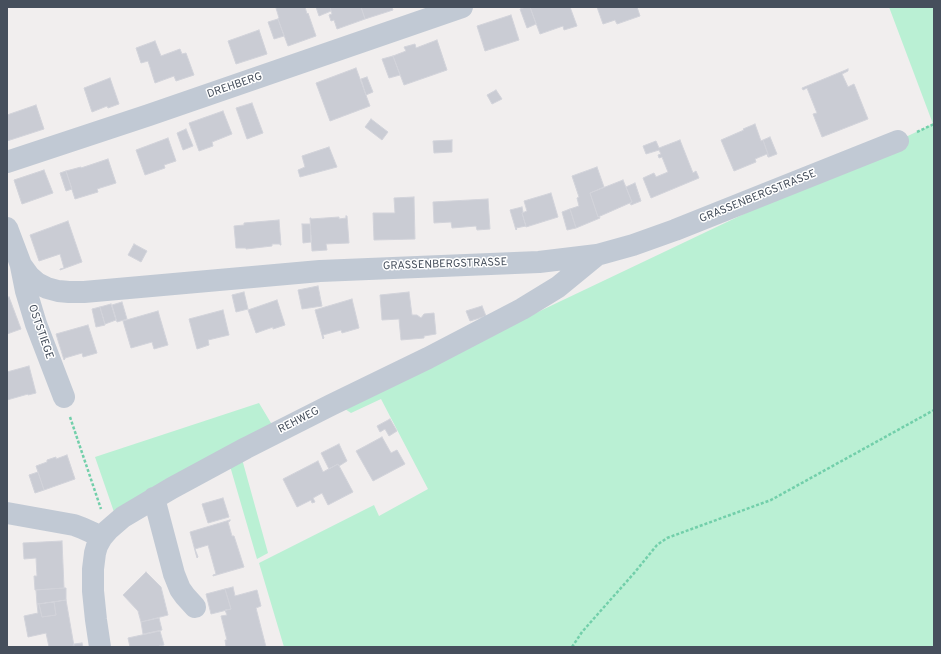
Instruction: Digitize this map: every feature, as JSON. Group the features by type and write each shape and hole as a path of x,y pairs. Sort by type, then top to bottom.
{"street":[{"name":"DREHBERG","path":"7,162 149,115 462,7"},
{"name":"GRASSENBERGSTRASSE","path":"7,228 21,264 29,276 37,283 47,288 70,292 320,271 539,262 597,254 633,245 675,230 898,141"},
{"name":"REHWEG","path":"100,647 94,606 93,578 95,553 102,537 114,524 154,498 246,448 428,358 522,309 558,287 597,254"},
{"name":"OSTSTIEGE","path":"21,264 26,292 36,324 64,397"},
{"path":"154,498 174,574 180,589 195,607"},
{"path":"7,513 74,525 102,537"}],"path":[{"path":"64,397 99,503"},
{"path":"572,647 582,632 657,545 667,538 771,500 934,410"}],"green space":[{"path":"889,7 934,7 934,647 284,647 259,563 374,505 379,516 428,489 381,399 351,413 342,407 376,389 933,124"},
{"path":"259,403 274,428 114,512 95,457"},
{"path":"242,459 268,553 257,559 230,466"}],"building":[{"path":"305,7 316,36 288,46 278,19 276,8"},
{"path":"316,7 330,7 331,11 319,16"},
{"path":"330,7 361,7 365,19 337,29 334,20 331,21 329,15 332,14"},
{"path":"361,7 392,7 393,10 365,19"},
{"path":"530,7 536,24 527,28 520,9"},
{"path":"530,7 570,7 577,26 564,30 563,26 540,34"},
{"path":"597,7 637,7 640,16 617,24 615,20 603,24"},
{"path":"511,15 519,40 485,51 477,26"},
{"path":"278,19 284,36 274,39 268,22"},
{"path":"259,30 267,54 236,64 228,41"},
{"path":"437,40 447,70 404,85 393,56 406,51 404,47 415,44 416,48"},
{"path":"155,41 161,56 180,49 182,54 186,53 194,75 176,81 174,76 155,83 148,61 141,63 136,48"},
{"path":"393,56 400,75 389,78 382,59"},
{"path":"356,68 370,106 330,121 316,83"},
{"path":"848,69 848,71 842,74 848,87 854,84 868,119 822,137 813,114 817,113 807,88 803,90 802,88"},
{"path":"367,77 373,92 366,95 361,79"},
{"path":"110,78 119,104 108,108 107,106 92,112 84,88"},
{"path":"496,90 502,99 492,104 487,95"},
{"path":"252,103 263,133 247,139 236,108"},
{"path":"36,105 44,129 7,141 7,115"},
{"path":"223,111 232,134 212,142 213,146 199,151 189,123"},
{"path":"371,119 388,132 382,140 365,127"},
{"path":"755,124 769,157 767,154 755,159 756,162 734,171 721,140"},
{"path":"186,129 193,146 183,150 177,133"},
{"path":"770,137 777,154 769,157 763,140"},
{"path":"168,138 176,161 164,165 165,168 145,175 136,150"},
{"path":"452,140 452,152 434,153 433,141"},
{"path":"680,140 693,173 696,171 699,178 651,198 643,178 654,173 656,177 668,172 662,157 659,158 658,155 661,154 659,150 646,154 643,146 656,141 659,148"},
{"path":"329,147 337,167 300,177 298,170 305,167 302,156"},
{"path":"108,159 116,183 97,189 98,192 75,199 66,171 81,168"},
{"path":"597,167 604,187 590,193 598,217 599,216 600,218 576,228 570,209 579,206 577,198 579,197 572,176"},
{"path":"44,170 53,193 22,204 14,180"},
{"path":"66,171 72,189 66,191 60,173"},
{"path":"623,180 632,202 598,217 590,193"},
{"path":"635,183 641,201 631,205 630,203 632,202 626,187"},
{"path":"551,193 558,217 526,227 522,213 527,211 524,201"},
{"path":"414,197 415,239 374,240 373,213 395,213 394,198"},
{"path":"488,199 490,229 477,230 476,226 452,228 451,222 434,223 433,202"},
{"path":"522,207 522,213 526,226 516,228 516,230 510,210"},
{"path":"570,209 576,228 567,230 562,212"},
{"path":"346,216 349,243 326,244 327,250 312,251 310,218 339,217 339,219 346,218"},
{"path":"279,220 281,245 272,244 272,246 246,249 236,248 234,226 244,225 244,223"},
{"path":"68,221 82,262 60,270 64,268 60,254 39,261 30,235"},
{"path":"302,224 310,224 311,242 303,243"},
{"path":"134,244 147,251 141,262 128,255"},
{"path":"318,286 322,306 302,309 298,290"},
{"path":"244,292 248,309 236,312 232,295"},
{"path":"409,292 412,315 417,315 421,318 424,314 434,313 436,334 424,336 424,338 401,340 399,319 382,320 380,295"},
{"path":"9,297 21,329 7,334 7,298"},
{"path":"352,299 359,328 342,333 341,330 323,335 323,339 315,310"},
{"path":"277,300 285,325 273,329 273,327 256,333 248,310"},
{"path":"122,302 127,319 117,322 112,305"},
{"path":"111,304 116,320 105,324 100,307"},
{"path":"482,306 486,316 470,321 466,311"},
{"path":"100,307 105,325 96,327 92,309"},
{"path":"223,310 229,335 208,340 209,345 197,349 189,319"},
{"path":"158,311 168,345 154,349 152,342 131,348 123,321"},
{"path":"88,325 97,353 83,357 82,353 65,358 64,360 56,334"},
{"path":"29,366 36,393 7,400 7,372"},
{"path":"390,419 397,431 389,436 385,429 380,432 377,426"},
{"path":"382,437 391,453 397,450 405,464 373,481 356,451"},
{"path":"339,444 347,461 339,466 338,464 329,469 321,453"},
{"path":"67,455 75,479 44,490 36,466 47,462 47,460 56,457 56,459"},
{"path":"318,461 323,472 338,464 353,492 328,505 322,493 313,498 315,502 312,503 311,500 297,507 283,479"},
{"path":"38,472 44,490 35,493 29,475"},
{"path":"223,498 229,517 208,523 202,504"},
{"path":"230,520 228,522 232,536 234,536 244,567 213,576 216,574 208,545 195,549 197,558 190,532"},
{"path":"62,541 64,588 35,590 34,576 37,576 36,558 24,559 23,543"},
{"path":"146,572 161,587 168,615 141,622 138,611 123,595"},
{"path":"233,587 235,596 257,590 261,606 256,608 266,647 226,647 225,640 227,640 221,616 227,615 225,610 231,609 225,589"},
{"path":"66,588 66,600 37,604 36,590"},
{"path":"225,589 231,609 211,614 206,594"},
{"path":"66,600 74,646 49,647 46,633 28,637 24,616 38,613 37,604 39,604 42,617 56,615 54,602"},
{"path":"54,602 56,615 42,617 39,604"},
{"path":"159,618 162,630 143,634 141,622"},
{"path":"160,631 164,645 159,647 130,647 128,638"},
{"path":"82,643 83,647 67,647 74,646 74,644"}]}
